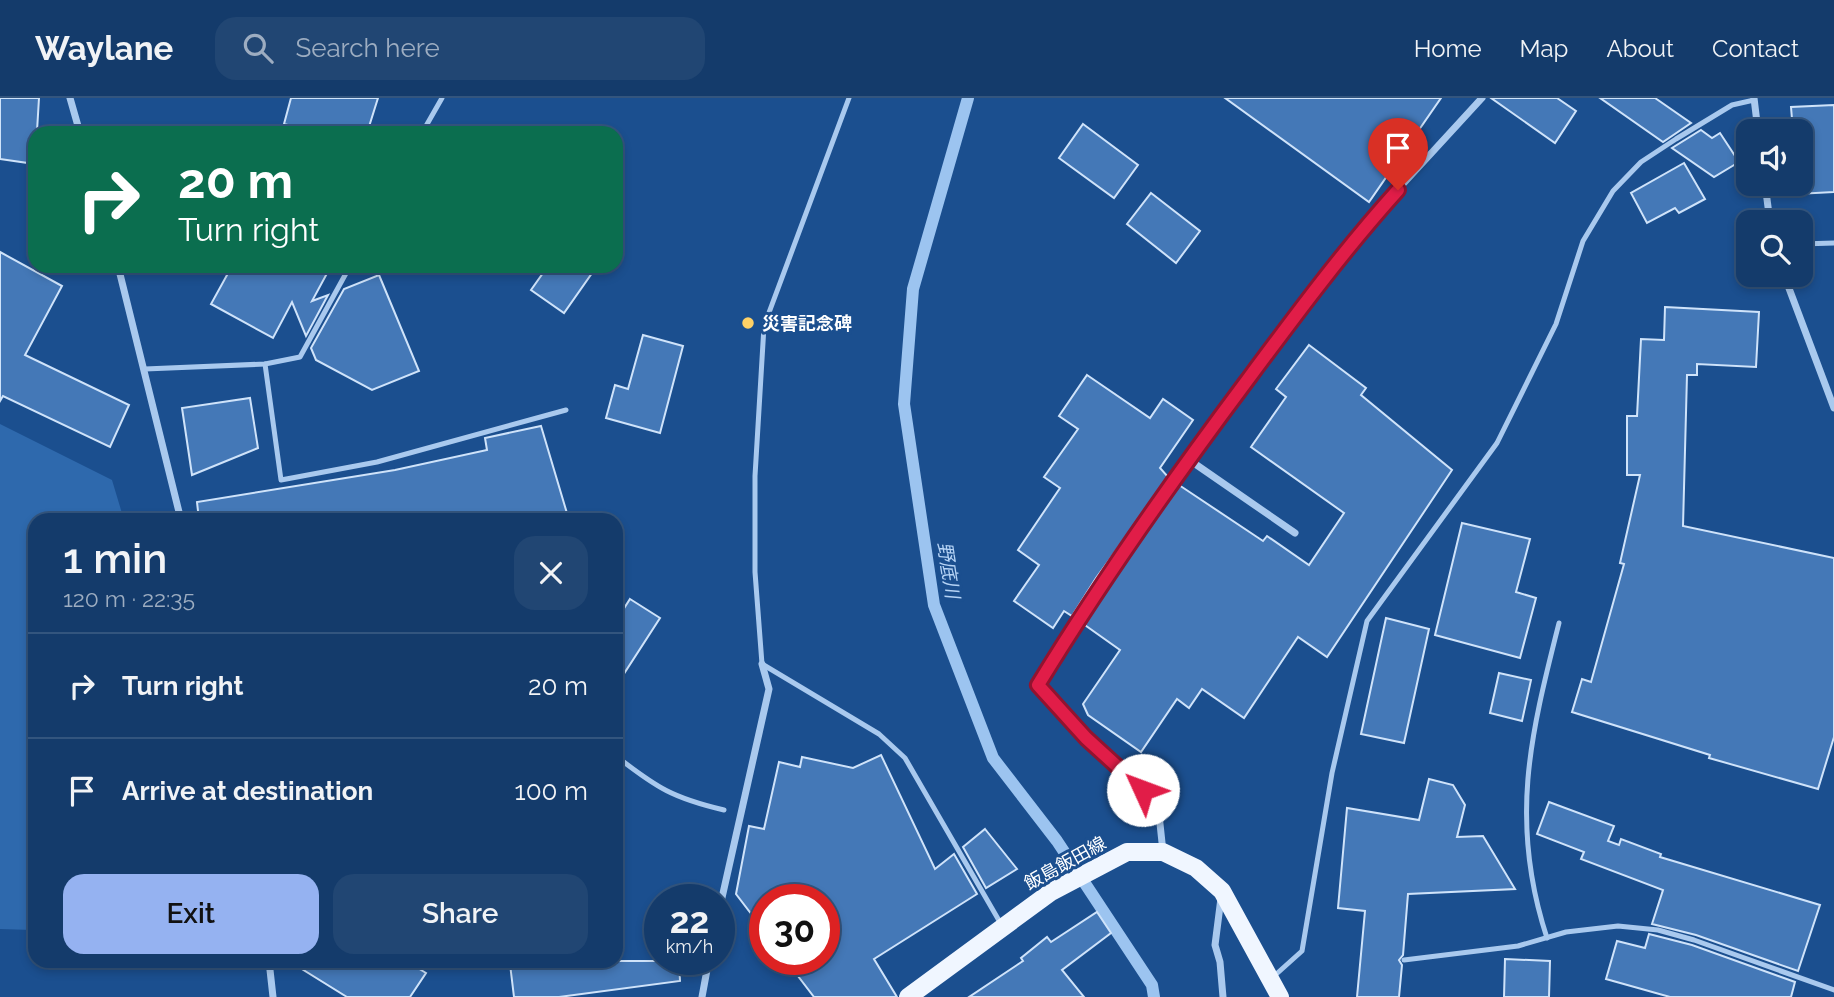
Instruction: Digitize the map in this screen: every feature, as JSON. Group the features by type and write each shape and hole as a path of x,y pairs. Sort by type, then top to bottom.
{"main road":[{"name":"飯島飯田線","path":"908,997 1051,892 1127,852 1163,852 1196,867 1222,891 1280,997"}],"street":[{"path":"70,98 78,126"},
{"path":"1163,852 1158,805 1086,738 1038,685 1101,581 1347,245 1482,98"},
{"path":"1754,99 1756,119"},
{"path":"120,273 179,513"},
{"path":"1789,287 1834,408"},
{"path":"1188,459 1296,533"},
{"path":"725,884 769,689 762,664"},
{"path":"1222,891 1215,945 1220,962 1223,997"},
{"path":"270,968 273,997"},
{"path":"702,997 706,975"}],"lane":[{"path":"426,126 442,98"},
{"path":"849,98 764,326 755,476 755,572 762,664 879,734 905,758 1002,926"},
{"path":"1270,979 1302,951 1332,774 1367,621 1497,443 1556,324 1583,241 1613,191 1642,162 1676,139 1732,105 1754,99"},
{"path":"1813,243 1834,243"},
{"path":"145,369 265,364 300,357 346,273"},
{"path":"265,364 281,480 377,462 566,410"},
{"path":"1547,938 1527,860 1525,803 1534,728 1559,623"},
{"path":"623,761 653,785 681,800 724,810"},
{"path":"1404,960 1518,946 1591,928 1618,926 1658,930 1722,948 1834,990"}],"shaded area":[{"path":"0,424 112,480 122,513 28,513 28,930 0,929"}],"building":[{"path":"0,98 39,98 37,126 28,126 28,163 0,159"},
{"path":"291,98 378,98 369,126 284,124"},
{"path":"1225,98 1441,98 1369,202"},
{"path":"1491,98 1557,98 1576,111 1555,143"},
{"path":"1600,98 1655,98 1691,123 1663,142"},
{"path":"1834,105 1834,192 1813,193 1813,119 1792,119 1791,107"},
{"path":"1083,124 1138,165 1114,198 1059,158"},
{"path":"1701,130 1712,138 1720,133 1736,157 1736,164 1714,177 1672,148"},
{"path":"1684,163 1705,199 1679,213 1675,208 1647,223 1631,193"},
{"path":"1151,193 1200,231 1176,263 1127,224"},
{"path":"0,252 28,267 28,273 38,273 62,286 25,355 129,405 110,447 3,396 0,401"},
{"path":"228,273 327,273 312,301 328,295 306,336 292,302 273,338 211,304"},
{"path":"543,273 592,273 564,313 531,290"},
{"path":"379,275 419,371 372,390 316,360 311,348 344,289"},
{"path":"1665,307 1759,312 1756,367 1697,364 1697,375 1687,375 1683,526 1834,558 1834,737 1818,789 1709,758 1710,755 1572,712 1582,679 1591,682 1624,564 1620,563 1640,475 1627,475 1627,416 1637,416 1641,339 1664,340"},
{"path":"643,335 683,346 660,433 606,418 615,385 628,389"},
{"path":"1309,345 1366,388 1361,395 1452,470 1327,657 1298,637 1244,718 1202,689 1189,708 1177,699 1141,752 1088,715 1083,704 1120,650 1082,623 1106,584 1179,485 1263,541 1267,536 1309,565 1344,513 1251,447 1286,397 1276,389"},
{"path":"1087,375 1150,418 1163,399 1193,420 1160,468 1169,478 1096,578 1072,616 1064,611 1053,628 1014,601 1039,565 1018,550 1060,488 1044,477 1078,429 1059,416"},
{"path":"250,398 258,448 192,475 182,408"},
{"path":"541,426 567,513 198,513 197,502 395,470 487,450 485,438"},
{"path":"1462,523 1530,539 1516,592 1536,598 1520,658 1435,635"},
{"path":"630,599 660,618 623,675 623,610"},
{"path":"1386,618 1429,629 1404,743 1361,734"},
{"path":"1499,673 1531,680 1522,721 1490,713"},
{"path":"881,755 935,869 954,854 977,894 874,959 897,997 814,997 797,975 840,975 840,884 749,884 749,911 736,894 749,826 764,829 779,762 800,767 802,757 853,768"},
{"path":"1429,779 1453,785 1465,805 1457,837 1483,836 1515,889 1408,894 1403,955 1399,960 1402,965 1399,997 1357,997 1365,911 1338,908 1347,808 1419,820"},
{"path":"1549,802 1614,826 1608,841 1619,845 1621,839 1661,854 1660,857 1820,905 1798,971 1696,935 1652,924 1663,890 1581,859 1584,852 1537,834"},
{"path":"985,829 1017,869 986,888 963,847"},
{"path":"1097,912 1111,933 1062,970 1084,997 969,997 1023,961 1021,958 1047,937 1051,942"},
{"path":"1649,934 1692,945 1795,982 1791,997 1670,997 1606,979 1617,941 1645,948"},
{"path":"1505,959 1550,961 1549,997 1504,997"},
{"path":"623,961 644,961 644,975 680,975 680,981 559,997 514,997 510,968 623,968"},
{"path":"300,968 418,968 426,973 410,997 347,997"}],"waterway":[{"name":"野底川","path":"968,98 913,289 904,404 934,605 993,758 1057,841 1152,985 1154,997"}],"place":[{"name":"災害記念碑","path":"748,323"}],"route":[{"path":"1143,790 1086,738 1038,685 1101,581 1188,459 1347,245 1398,190"}]}
